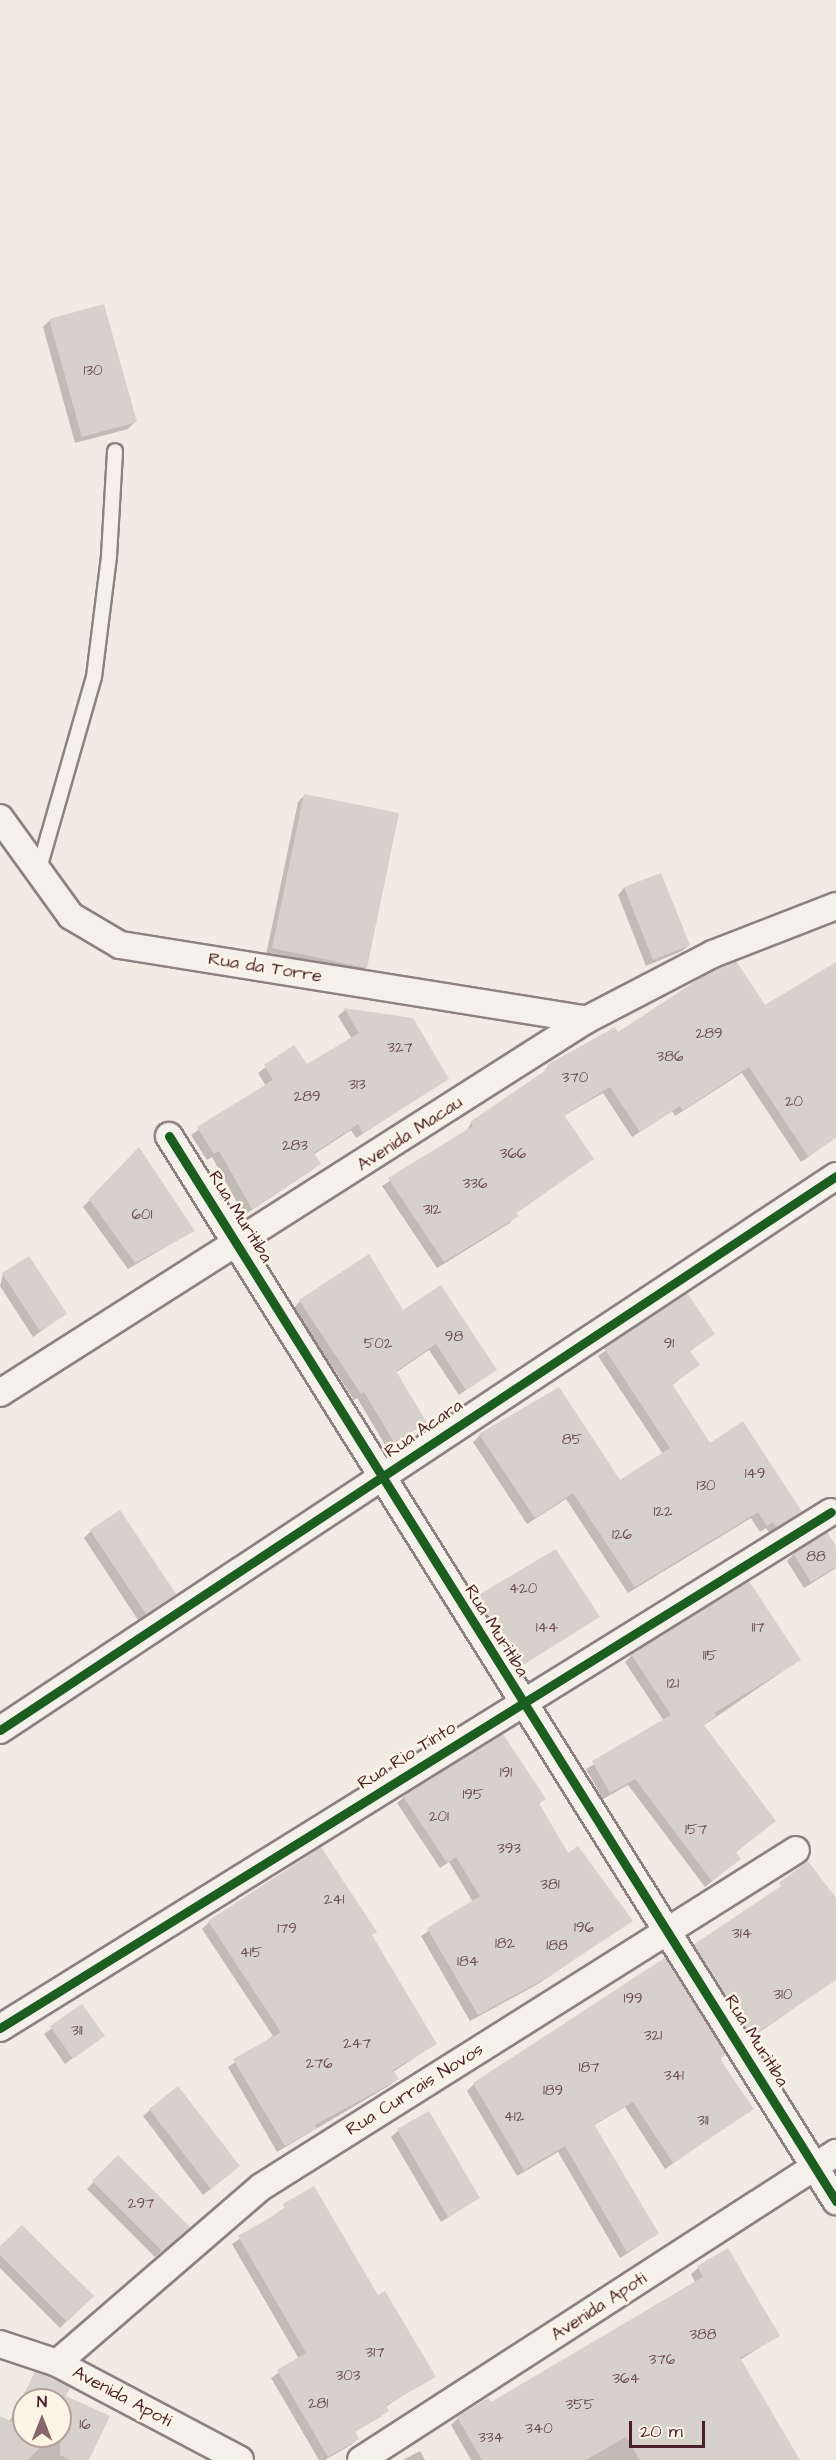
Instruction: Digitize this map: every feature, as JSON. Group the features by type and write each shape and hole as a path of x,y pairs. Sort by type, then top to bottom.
{"street":[{"name":"Rua da Torre","path":"0,818 37,874 71,916 120,945 586,1020"},
{"name":"Avenida Macau","path":"0,1393 237,1245 586,1020 713,954 836,906"},
{"name":"Rua Muritiba","path":"169,1136 522,1704 669,1931 836,2201"},
{"name":"Rua Acara","path":"0,1730 836,1176"},
{"name":"Rua Rio Tinto","path":"0,2028 831,1512"},
{"name":"Rua Currais Novos","path":"57,2363 261,2187 796,1850"},
{"name":"Avenida Apoti","path":"362,2460 836,2153"},
{"name":"Avenida Apoti","path":"0,2344 57,2363 240,2460"}],"lane":[{"path":"37,874 94,677 109,556 115,451"}],"building":[{"path":"104,304 137,422 82,437 49,319"},
{"path":"304,794 399,813 367,968 272,948"},
{"path":"661,873 690,945 653,960 624,887"},
{"path":"736,961 765,1005 836,962 836,1138 808,1156 749,1067 683,1110 680,1106 640,1132 610,1087 564,1115 594,1159 516,1213 519,1216 444,1262 388,1178 473,1126 470,1122 549,1068 547,1065 615,1027 618,1032 702,977"},
{"path":"344,1008 413,1018 449,1079 363,1133 358,1124 314,1153 321,1164 252,1209 219,1151 214,1154 197,1127 273,1080 264,1065 294,1045 307,1064 359,1033"},
{"path":"139,1147 195,1231 135,1263 89,1199"},
{"path":"369,1254 403,1310 441,1285 497,1370 466,1390 436,1344 396,1371 427,1423 394,1442 364,1392 361,1394 299,1300"},
{"path":"29,1256 67,1314 40,1331 2,1273"},
{"path":"687,1293 715,1334 690,1351 700,1365 672,1384 710,1443 743,1421 802,1512 777,1528 773,1522 767,1526 758,1512 635,1587 573,1493 535,1518 479,1434 559,1387 620,1480 670,1448 604,1348"},
{"path":"120,1510 176,1594 146,1614 90,1530"},
{"path":"827,1532 836,1546 836,1567 811,1582 793,1553"},
{"path":"556,1549 600,1617 519,1667 475,1597"},
{"path":"749,1581 801,1660 714,1713 716,1716 704,1725 776,1821 736,1852 741,1859 712,1881 635,1779 610,1793 592,1761 671,1715 631,1654"},
{"path":"503,1734 546,1799 539,1803 568,1853 578,1846 633,1921 546,1978 478,2015 427,1928 480,1896 456,1857 447,1863 403,1796"},
{"path":"321,1847 377,1932 372,1935 437,2044 393,2070 399,2079 315,2125 317,2128 285,2146 233,2059 280,2033 279,2029 208,1921"},
{"path":"808,1861 836,1898 836,1980 751,2037 693,1945 781,1886 779,1883"},
{"path":"666,1957 726,2054 721,2058 723,2064 754,2109 673,2163 633,2102 594,2124 659,2234 627,2252 565,2146 524,2170 473,2083"},
{"path":"82,2004 105,2036 73,2059 50,2026"},
{"path":"178,2086 240,2166 211,2189 149,2109"},
{"path":"429,2111 480,2198 448,2217 397,2129"},
{"path":"118,2155 190,2227 163,2252 92,2181"},
{"path":"314,2186 378,2295 385,2291 436,2377 386,2405 389,2411 355,2431 359,2439 328,2457 277,2370 306,2353 238,2236 285,2209 283,2204"},
{"path":"22,2225 94,2296 67,2322 0,2255 0,2246"},
{"path":"728,2248 780,2336 740,2358 800,2460 640,2460 626,2437 586,2460 482,2460 457,2417 488,2398 491,2402 703,2277 697,2266"},
{"path":"35,2371 70,2387 70,2388 27,2388"},
{"path":"72,2399 110,2416 89,2460 70,2460 60,2455 60,2448 72,2448"},
{"path":"0,2416 12,2422 12,2448 39,2448 28,2460 0,2460"}],"cycle path":[{"path":"169,1136 836,2201"},
{"path":"0,1730 836,1176"},
{"path":"0,2028 831,1512"}]}
